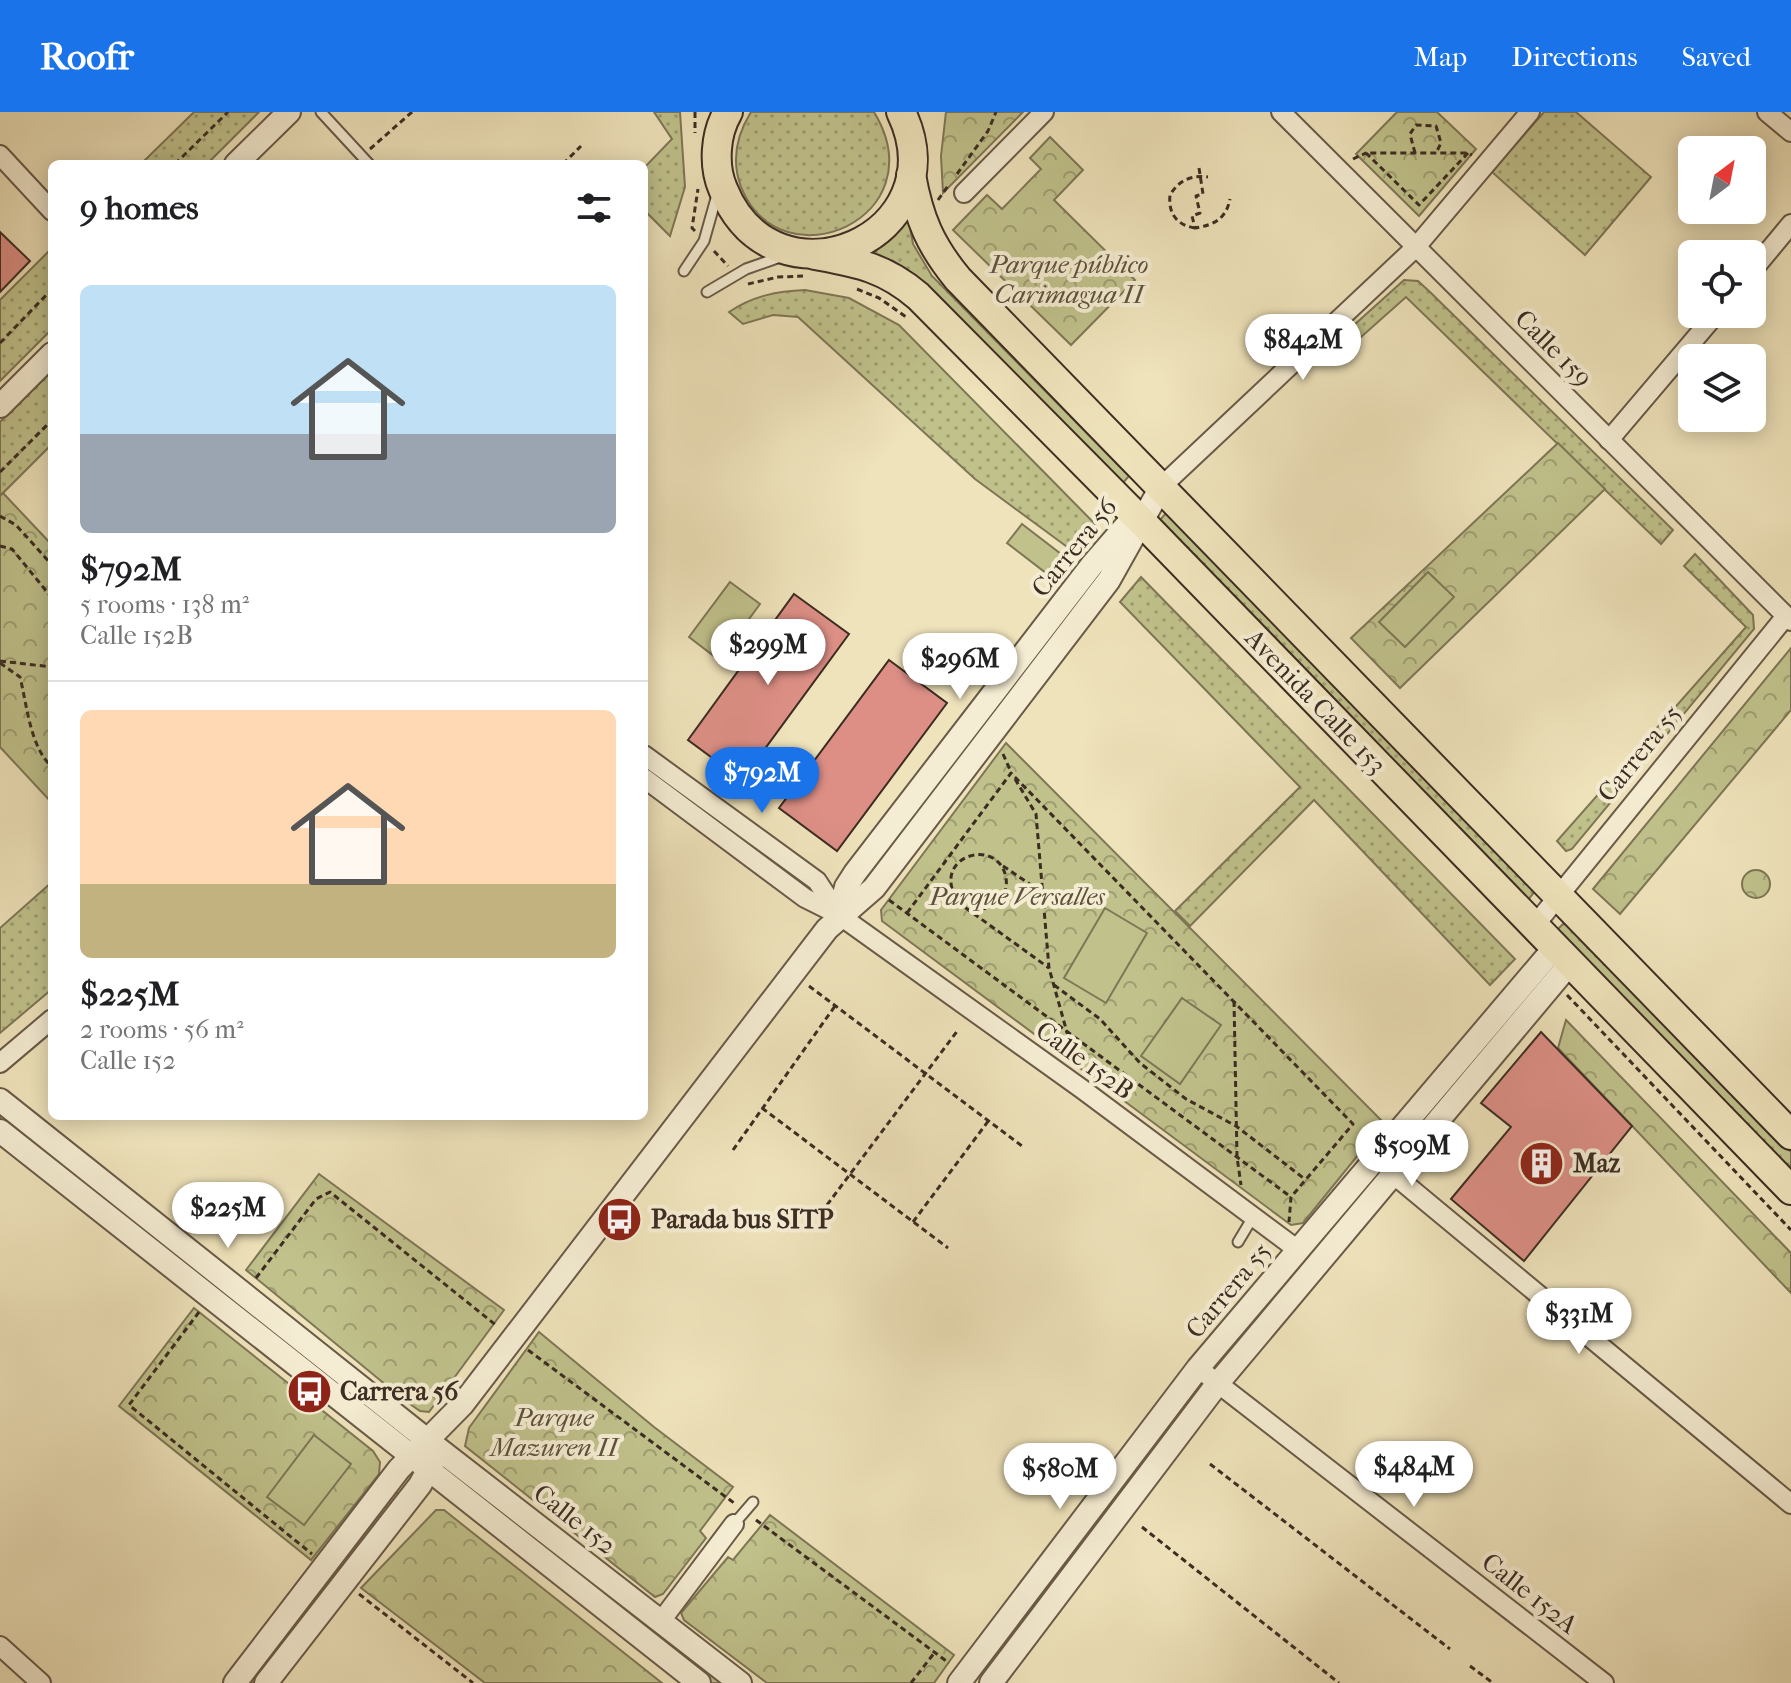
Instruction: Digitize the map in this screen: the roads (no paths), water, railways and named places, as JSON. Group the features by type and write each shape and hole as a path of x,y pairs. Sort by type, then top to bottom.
{"main road":[{"path":"719,180 718,126 728,112"},
{"path":"808,262 848,249 878,232 900,206 911,175 912,144 901,112"},
{"name":"Avenida Calle 153","path":"911,175 923,223 939,255 958,279 1791,1135"},
{"name":"Avenida Calle 153","path":"719,180 733,210 755,234 774,246 808,262 874,267 904,283 1139,519 1791,1190"}],"street":[{"path":"240,160 289,112"},
{"path":"964,193 1044,112"},
{"name":"Calle 159","path":"1281,112 1788,618"},
{"name":"Carrera 56","path":"235,1683 326,1565 419,1464 512,1338 839,915 874,888 1109,580 1139,519 1161,487 1416,247 1530,112"},
{"path":"1767,112 1791,132"},
{"path":"0,155 48,207"},
{"path":"1766,257 1788,234"},
{"path":"1609,440 1704,328"},
{"path":"0,406 48,358"},
{"name":"Carrera 56","path":"839,915 846,887 855,873 1092,565 1139,519"},
{"name":"Carrera 55","path":"1535,925 1788,618"},
{"name":"Calle 152B","path":"648,758 817,881 839,915"},
{"name":"Calle 152B","path":"648,781 805,898 839,915 1082,1089 1293,1246"},
{"name":"Carrera 55","path":"962,1679 1293,1246 1513,1014 1564,954"},
{"name":"Carrera 55","path":"991,1683 1218,1383 1393,1174 1513,1014"},
{"path":"0,1063 48,1022"},
{"name":"Calle 152","path":"0,1100 740,1683"},
{"name":"Calle 152","path":"0,1131 699,1683"},
{"path":"1393,1174 1791,1504"},
{"name":"Calle 152A","path":"1198,1368 1604,1683"},
{"name":"Carrera 56","path":"266,1683 420,1485 419,1464"},
{"path":"661,1621 739,1518"},
{"path":"0,1646 41,1683"}],"lane":[{"path":"321,112 366,160"},
{"path":"684,271 704,241 712,221 719,180"},
{"path":"707,292 746,269 808,262"},
{"path":"1238,1242 1248,1213"},
{"path":"739,1518 753,1502"},
{"path":"1056,1555 1076,1571"}],"place":[{"name":"Maz","path":"1542,1163"},
{"name":"Parada bus SITP","path":"620,1219"},
{"name":"Carrera 56","path":"309,1391"}],"park label":[{"name":"Parque público Carimagua II","path":"1069,279"},
{"name":"Parque Versalles","path":"1017,896"},
{"name":"Parque Mazuren II","path":"554,1432"}]}
